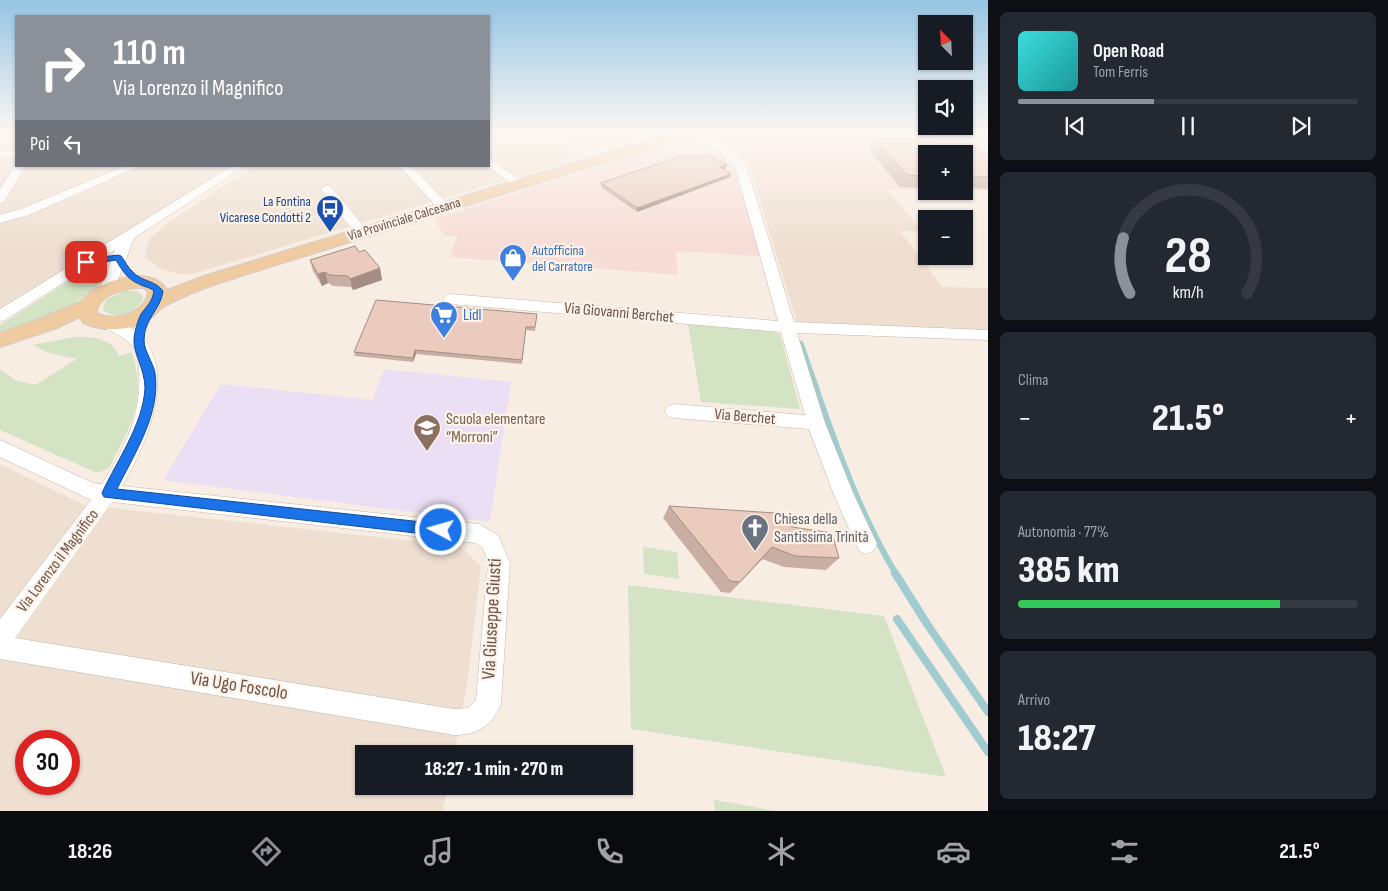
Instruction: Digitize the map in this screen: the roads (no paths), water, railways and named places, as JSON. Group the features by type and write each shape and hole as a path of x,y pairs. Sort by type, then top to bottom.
{"main road":[{"name":"Via Provinciale Calcesana","path":"106,324 132,320 150,296 181,291 213,279 557,172"},
{"path":"28,332 90,304 104,291 123,283 150,296"},
{"path":"90,304 88,314 90,318 106,324"},
{"path":"0,340 28,332 70,325 106,324"}],"street":[{"path":"0,200 17,172"},
{"path":"0,219 25,212 122,172"},
{"path":"0,316 231,172"},
{"path":"410,172 444,207"},
{"path":"503,172 518,184"},
{"path":"742,172 816,423 866,544"},
{"path":"327,189 362,233"},
{"path":"104,291 114,277 118,257 131,234"},
{"path":"86,262 118,257"},
{"path":"106,324 123,328 139,341 150,296 130,275 118,257"},
{"name":"Via Giovanni Berchet","path":"450,299 787,327 988,335"},
{"name":"Via Lorenzo il Magnifico","path":"0,639 108,493 134,443 150,395 149,372 139,341"},
{"name":"Via Berchet","path":"674,410 816,423"},
{"name":"Via Giuseppe Giusti","path":"0,448 91,491 479,534 486,538 495,548 499,563 488,704 478,719"},
{"name":"Via Ugo Foscolo","path":"0,647 454,722 478,719"}],"waterway":[{"path":"801,343 817,389"},
{"path":"816,388 861,506 896,574"},
{"path":"895,573 927,624 988,712"},
{"path":"897,619 988,752"}],"place":[{"name":"La Fontina Vicarese Condotti 2","path":"330,233"},
{"name":"Autofficina del Carratore","path":"513,282"},
{"name":"Lidl","path":"444,339"},
{"name":"Scuola elementare “Morroni”","path":"427,452"},
{"name":"Chiesa della Santissima Trinità","path":"755,552"}]}
